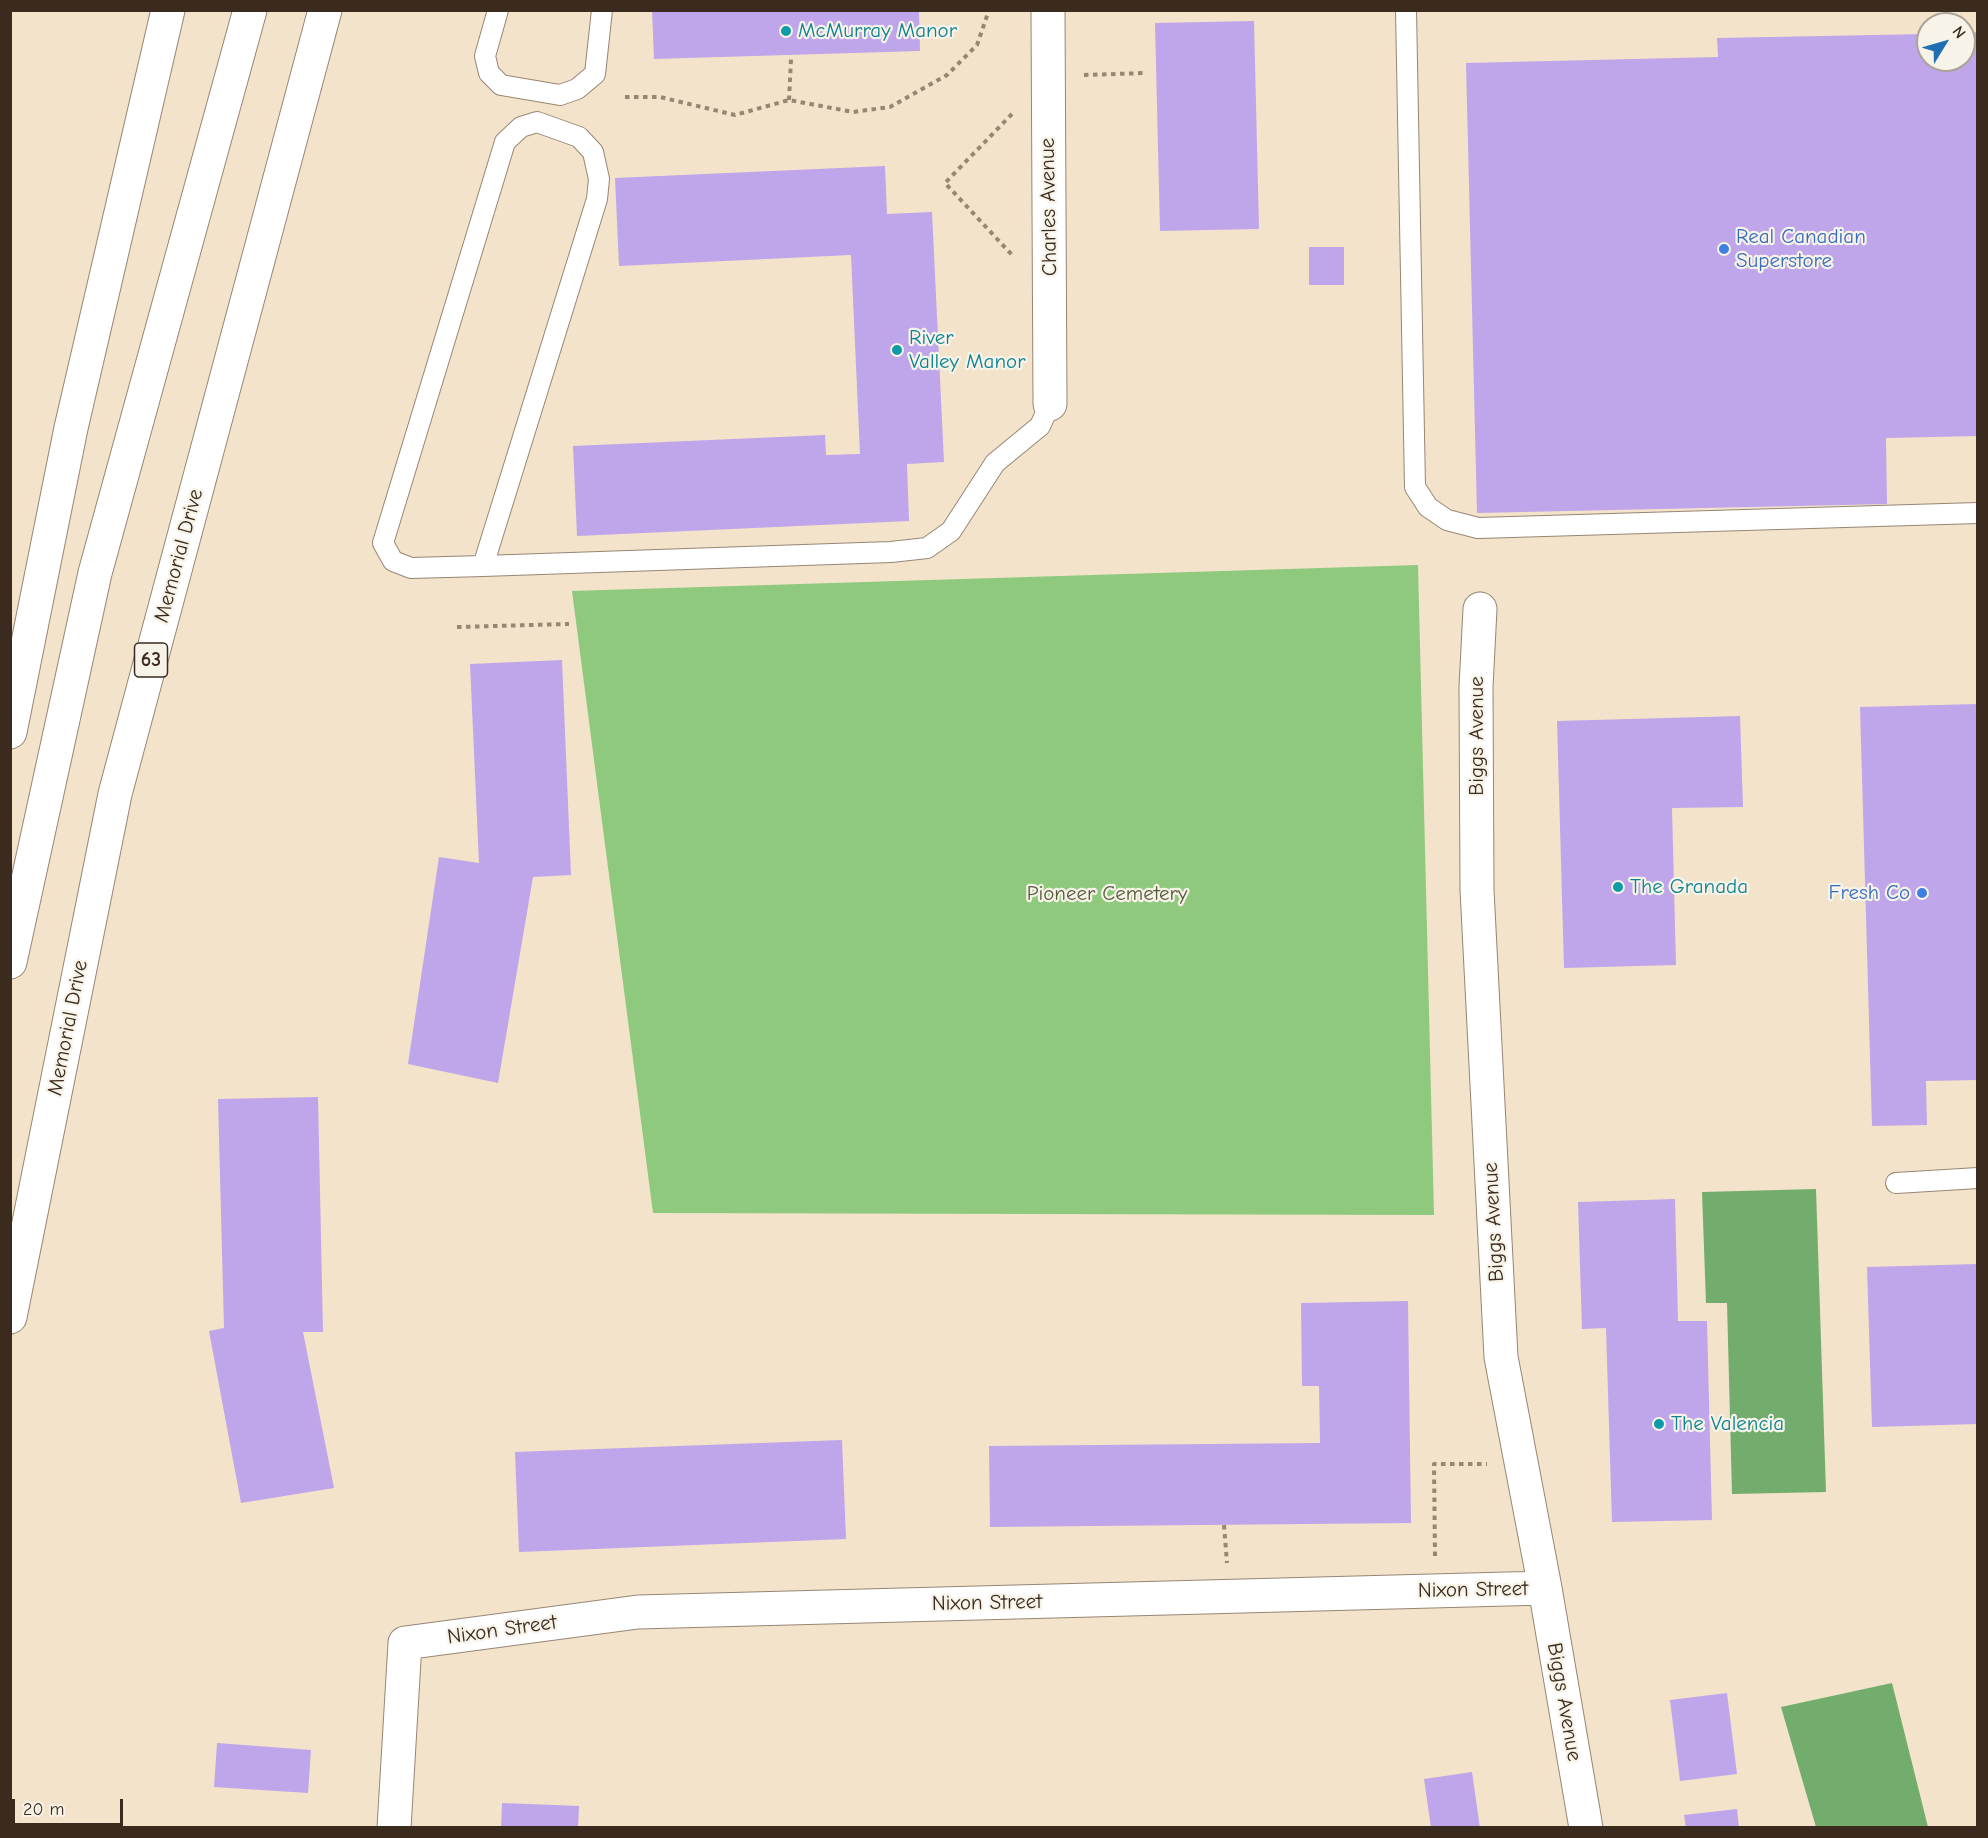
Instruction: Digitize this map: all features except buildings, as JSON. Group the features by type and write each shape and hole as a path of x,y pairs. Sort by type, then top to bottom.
{"main road":[{"path":"10,732 71,428 168,10"},
{"path":"10,962 95,573 250,10"},
{"name":"Memorial Drive","path":"10,1317 115,794 325,10"},
{"name":"Charles Avenue","path":"1048,10 1050,404"},
{"name":"Biggs Avenue","path":"1480,609 1476,687 1477,890 1501,1357 1545,1588 1586,1827"},
{"name":"Nixon Street","path":"394,1827 405,1643 638,1612 1545,1588"}],"lane":[{"path":"498,10 485,56 489,73 501,85 560,95 577,89 595,74 602,10"},
{"path":"1406,10 1415,486 1428,507 1448,520 1478,528 1977,513"},
{"path":"483,566 597,199 599,179 592,152 579,137 537,122 521,127 505,142 383,543 393,561 411,568 483,566 891,552 927,548 951,531 995,463 1040,426 1050,404"},
{"path":"1896,1183 1977,1178"}],"path":[{"path":"625,98 660,97 735,116 789,100 853,112 890,107 947,75 977,45 989,10"},
{"path":"789,100 791,59"},
{"path":"1051,296 945,183 1048,76 1146,73"},
{"path":"457,627 570,624"},
{"path":"1436,1591 1434,1464 1521,1463"}],"green space":[{"name":"Pioneer Cemetery","path":"1418,565 1434,1215 653,1213 572,591"},
{"path":"1816,1189 1826,1492 1732,1494 1727,1303 1706,1303 1702,1192"},
{"path":"1892,1683 1928,1827 1816,1827 1781,1707"}],"place":[{"name":"McMurray Manor","path":"786,31"},
{"name":"Real Canadian Superstore","path":"1724,249"},
{"name":"River Valley Manor","path":"897,350"},
{"name":"The Granada","path":"1618,887"},
{"name":"Fresh Co","path":"1922,893"},
{"name":"The Valencia","path":"1659,1424"}]}
